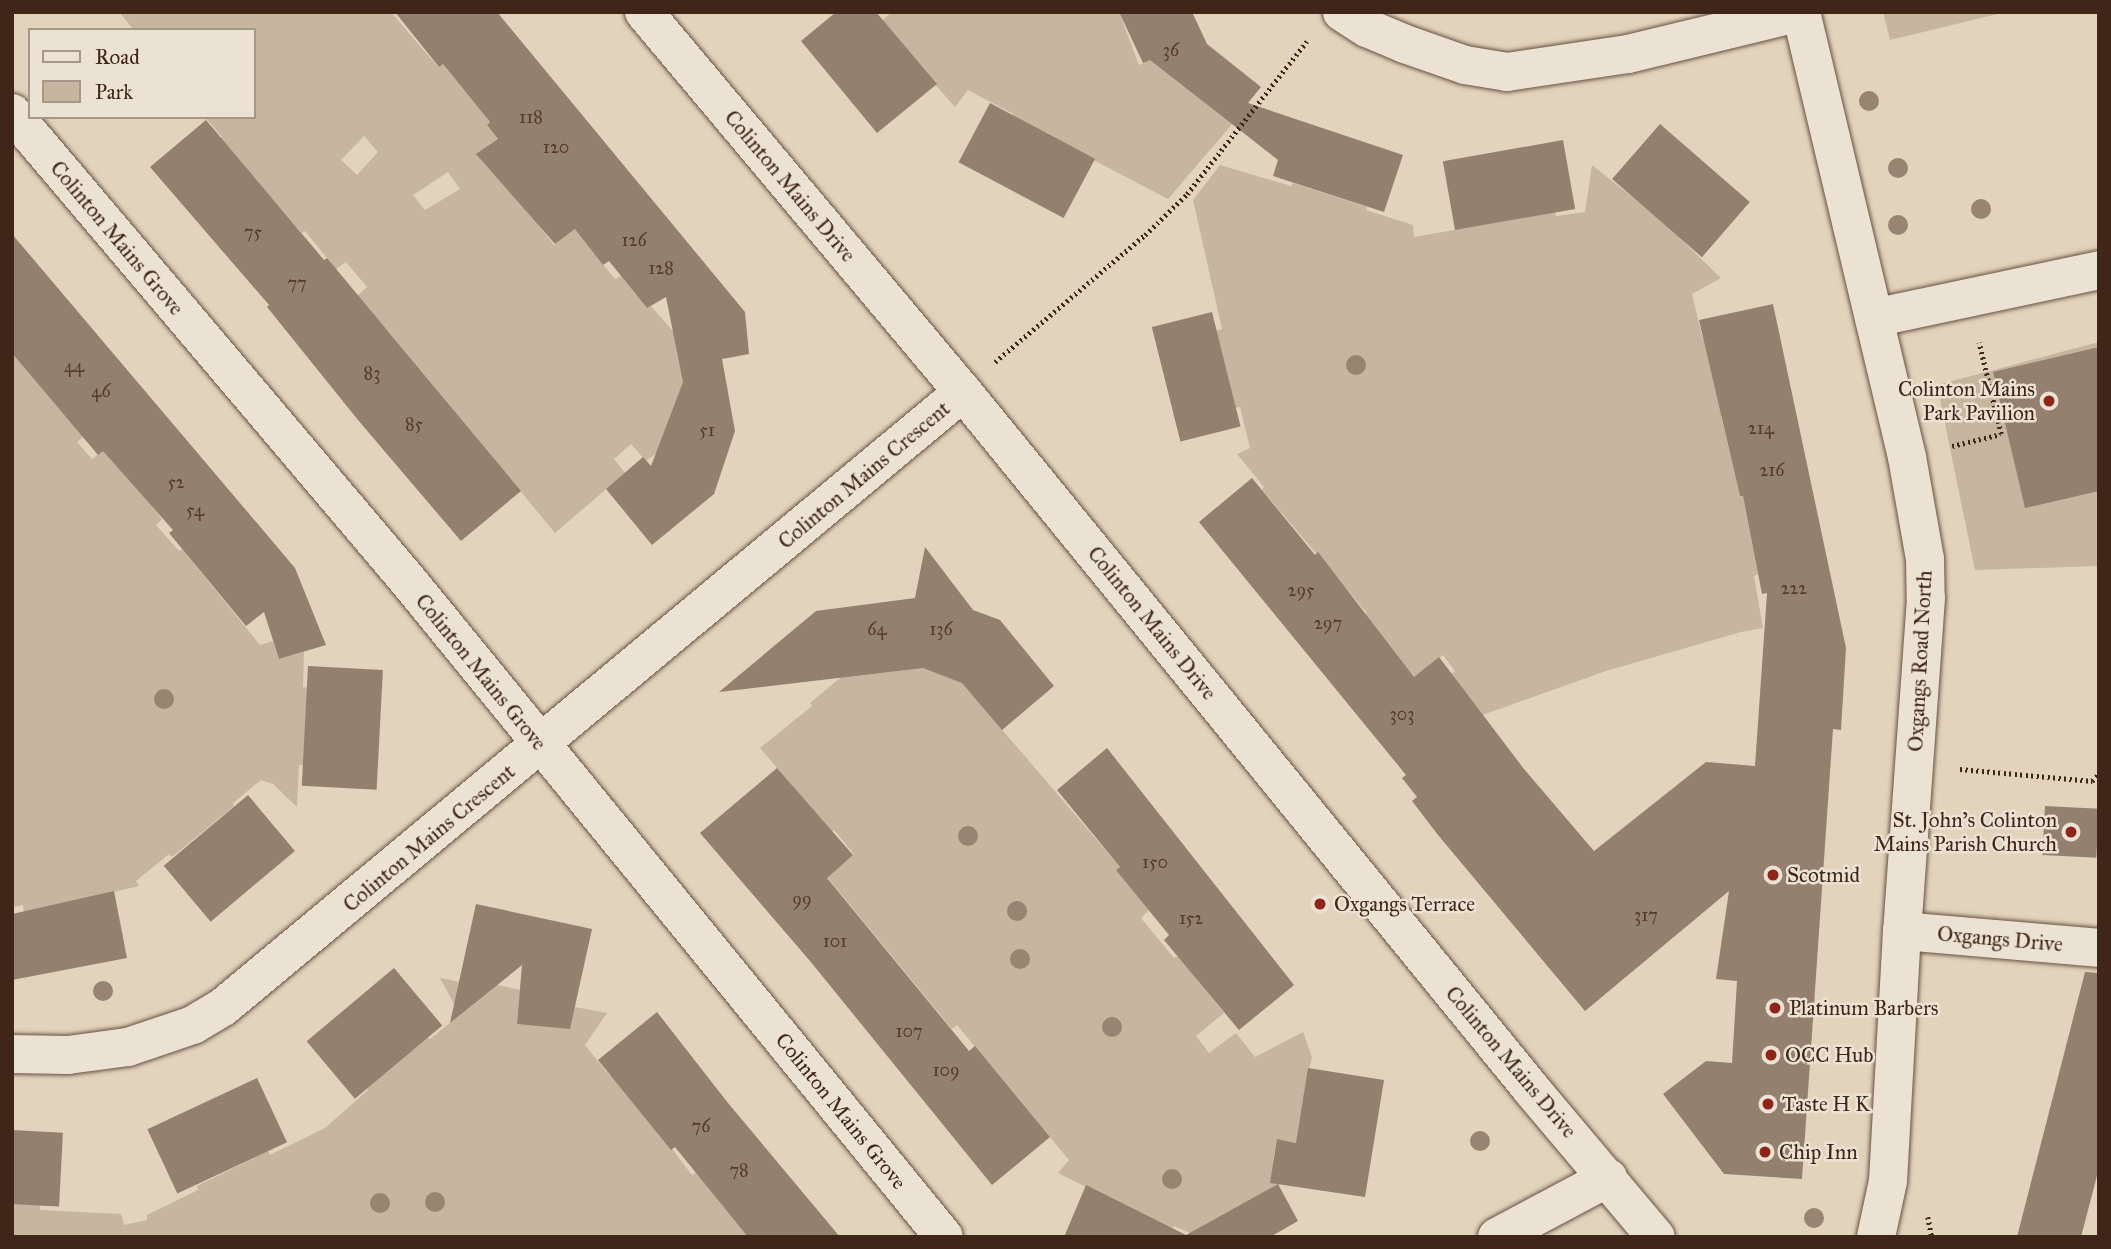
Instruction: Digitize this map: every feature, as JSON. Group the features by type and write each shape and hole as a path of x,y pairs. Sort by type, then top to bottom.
{"street":[{"name":"Colinton Mains Drive","path":"644,12 963,392 1532,1090 1656,1237"},
{"path":"1327,23 1367,28 1465,65 1507,72 1628,54 1801,12"},
{"name":"Oxgangs Road North","path":"1801,12 1907,457 1925,559 1926,597 1902,931 1888,1181 1876,1237"},
{"name":"Colinton Mains Grove","path":"12,113 410,583 944,1237"},
{"path":"1874,318 2099,270"},
{"name":"Colinton Mains Crescent","path":"12,1054 68,1055 128,1047 193,1025 223,1007 963,392"},
{"name":"Oxgangs Drive","path":"1902,931 2099,948"},
{"path":"1497,1237 1608,1178"}],"path":[{"path":"963,392 1013,345 1145,235 1187,194 1327,23"},
{"path":"1907,457 2001,435 1968,298"},
{"path":"1915,765 2092,781 2099,774"}],"green space":[{"path":"119,12 391,12 438,67 443,64 490,122 487,125 500,142 558,201 535,221 554,245 578,227 589,247 615,279 621,276 647,308 651,306 678,337 683,384 709,423 672,411 662,449 646,461 631,444 614,459 625,473 555,533 390,333 355,298 367,287 346,262 336,269 305,231 302,233 219,140 222,137 207,119 256,119 256,28 132,28","holes":["364,136 378,152 357,175 341,160","448,172 460,189 425,210 413,195"]},
{"path":"892,12 1119,12 1139,65 1151,59 1233,123 1168,199 1011,117 1013,114 968,90 955,107 880,22"},
{"path":"1883,12 2006,12 1890,40"},
{"path":"1220,165 1291,186 1293,183 1367,207 1366,210 1413,225 1414,237 1555,212 1556,216 1585,212 1592,165 1660,219 1721,278 1692,294 1703,340 1709,339 1725,415 1721,416 1740,496 1743,496 1758,574 1754,576 1763,628 1606,671 1471,719 1431,691 1455,671 1443,655 1414,677 1365,616 1367,613 1262,490 1264,487 1237,454 1250,448 1240,407 1235,408 1216,331 1222,329 1193,200"},
{"path":"2099,342 2099,566 1975,570 1937,385"},
{"path":"12,348 89,432 77,442 92,459 107,447 162,519 156,525 179,551 182,549 260,645 273,641 279,659 304,652 303,687 308,688 303,765 299,765 297,807 273,784 261,780 172,857 169,854 136,881 139,886 24,913 23,905 12,907"},
{"path":"886,628 963,677 987,712 1120,867 1149,910 1141,918 1174,958 1178,956 1224,1013 1196,1036 1209,1053 1236,1033 1255,1057 1303,1032 1312,1057 1305,1087 1301,1144 1277,1139 1273,1162 1291,1177 1190,1233 1174,1226 1172,1230 1058,1173 1069,1160 957,1025 952,1029 827,877 854,854 834,830 804,856 801,796 760,748 812,706 810,703 846,673"},
{"path":"440,978 479,986 481,981 520,990 517,1023 575,1007 607,1013 585,1045 610,1076 614,1073 692,1175 696,1173 757,1237 12,1237 12,1204 40,1205 40,1210 121,1214 124,1225 147,1220 147,1215 198,1190 197,1186 268,1151 270,1155 325,1128 368,1090 367,1087 427,1037 430,1039 460,1015"}],"building":[{"path":"395,12 497,12 745,312 749,354 722,359 735,431 714,494 652,545 606,489 643,457 651,466 683,382 666,297 647,308 609,261 603,265 575,229 555,244 476,154 498,139 487,125 490,122 443,64 439,67"},
{"path":"836,12 876,12 937,84 877,133 801,41"},
{"path":"1119,12 1192,12 1207,44 1261,87 1248,103 1403,155 1384,212 1273,176 1278,160 1150,60 1143,63"},
{"path":"990,103 1095,159 1064,218 959,162"},
{"path":"206,120 324,260 327,258 521,491 461,541 358,420 267,307 269,305 150,167"},
{"path":"1660,124 1750,202 1702,257 1612,179"},
{"path":"1563,140 1575,209 1455,230 1443,161"},
{"path":"12,234 295,568 326,645 279,659 264,612 246,626 169,533 173,530 103,451 98,455 12,353"},
{"path":"1773,304 1846,648 1841,730 1833,729 1802,1179 1724,1174 1663,1094 1706,1061 1732,1063 1737,981 1716,979 1729,891 1585,1011 1438,835 1412,801 1417,797 1402,778 1406,775 1199,522 1252,478 1315,555 1318,552 1414,677 1439,657 1524,769 1594,851 1706,762 1755,766 1767,593 1762,594 1743,496 1740,496 1699,320"},
{"path":"1212,312 1241,426 1180,441 1152,327"},
{"name":"Colinton Mains Park Pavilion","path":"2099,347 2099,491 2025,508 1993,372"},
{"path":"925,547 973,610 1000,620 1054,686 1002,730 962,683 923,668 719,692 816,611 915,598"},
{"path":"308,666 383,670 377,790 302,786"},
{"path":"1107,748 1294,985 1239,1030 1164,940 1169,935 1116,870 1120,867 1057,790"},
{"path":"777,768 853,855 827,878 969,1051 975,1046 1050,1137 992,1185 810,961 700,833"},
{"path":"248,795 295,851 211,922 164,866"},
{"name":"St. John's Colinton Mains Parish Church","path":"2045,806 2099,809 2096,858 2042,855"},
{"path":"114,891 127,958 12,980 12,914"},
{"path":"476,904 592,929 570,1029 517,1024 522,965 450,1023"},
{"path":"394,968 442,1025 355,1099 307,1041"},
{"path":"2085,972 2099,973 2099,1168 2081,1237 2017,1237"},
{"path":"657,1012 728,1103 840,1237 748,1237 675,1147 671,1150 598,1060"},
{"path":"1308,1068 1384,1080 1365,1197 1270,1183 1277,1139 1296,1143"},
{"path":"257,1078 287,1142 177,1193 147,1129"},
{"path":"12,1130 63,1133 59,1207 12,1204"},
{"path":"1278,1184 1298,1221 1270,1237 1064,1237 1086,1185 1186,1235"}],"place":[{"name":"Colinton Mains Park Pavilion","path":"2049,401"},
{"name":"St. John's Colinton Mains Parish Church","path":"2071,832"},
{"name":"Scotmid","path":"1773,875"},
{"name":"Oxgangs Terrace","path":"1320,904"},
{"name":"Platinum Barbers","path":"1775,1008"},
{"name":"OCC Hub","path":"1771,1055"},
{"name":"Taste H K","path":"1768,1104"},
{"name":"Chip Inn","path":"1765,1152"}]}
